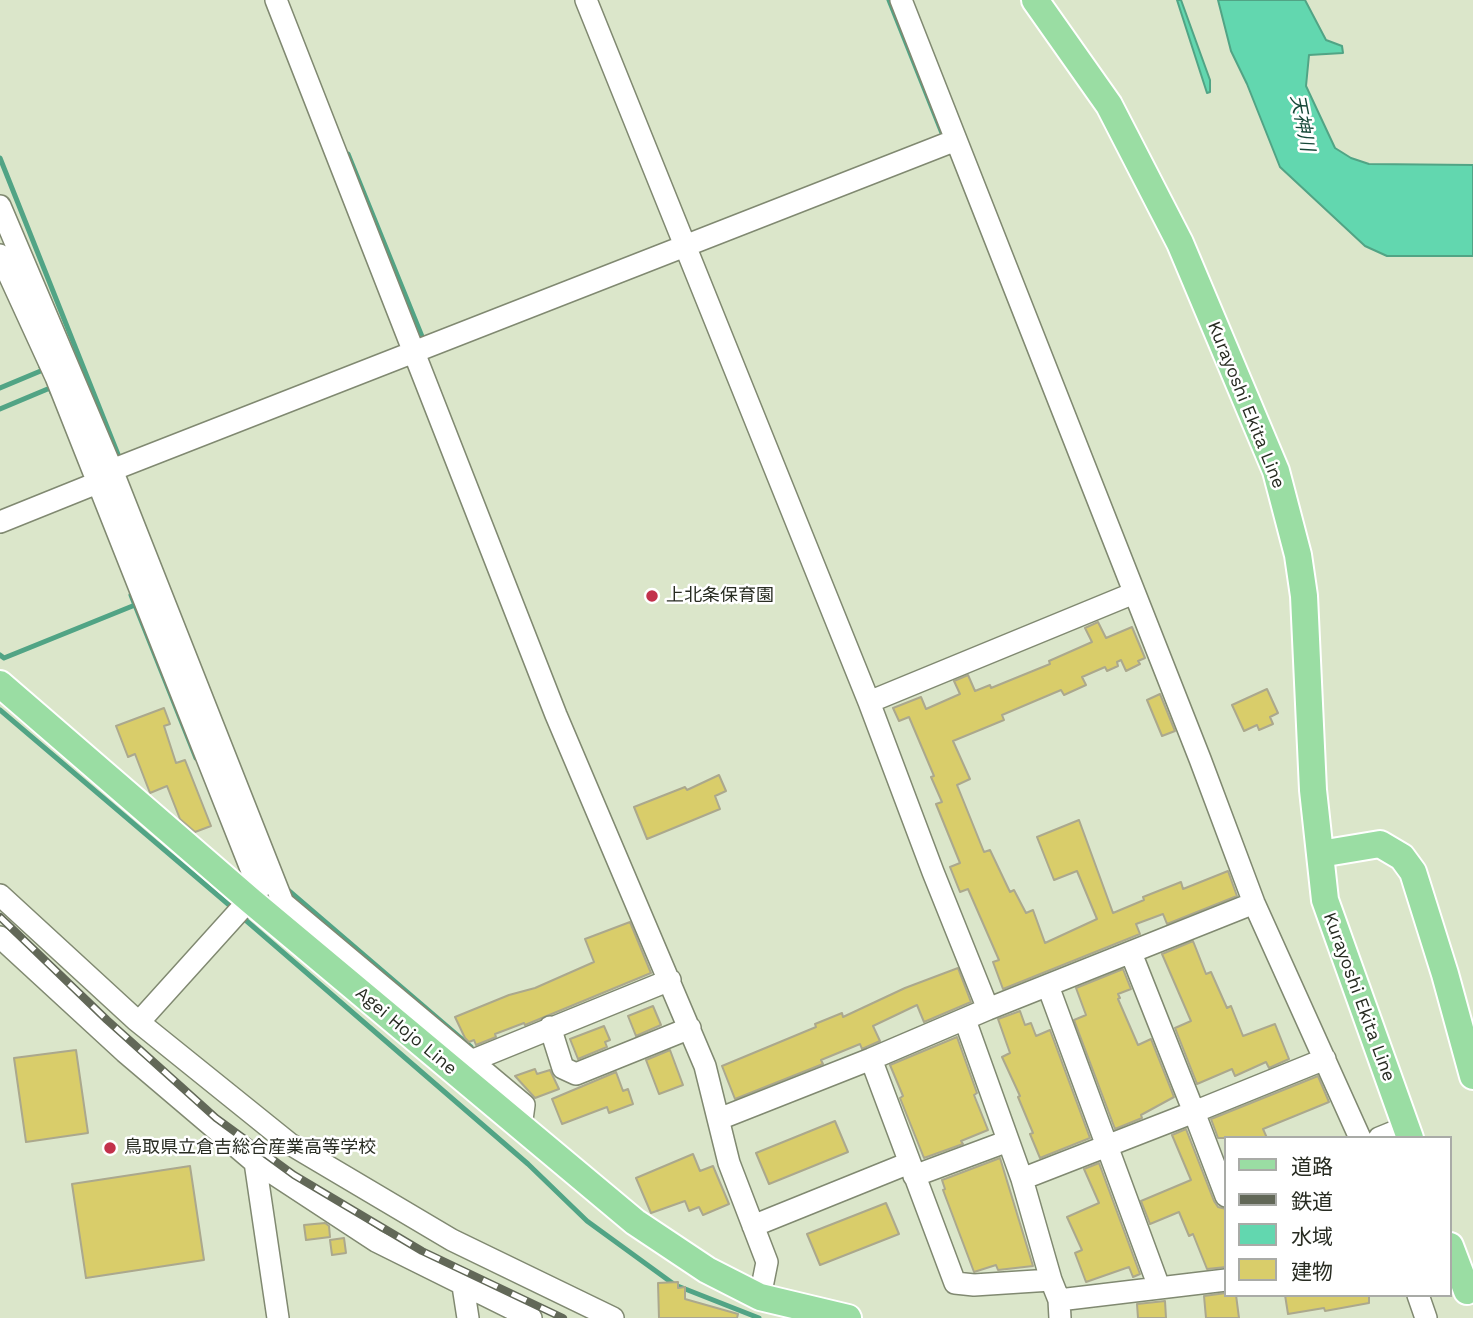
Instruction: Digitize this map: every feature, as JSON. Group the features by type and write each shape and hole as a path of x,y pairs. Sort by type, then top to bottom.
{"main road":[{"name":"Kurayoshi Ekita Line","path":"1035,0 1109,105 1127,139 1180,243 1276,471 1298,555 1304,596 1312,790 1325,900 1408,1132"},
{"name":"Agei Hojo Line","path":"0,684 263,893 521,1127 590,1186 661,1241 707,1270 760,1297 848,1318"},
{"path":"1320,854 1380,844 1402,857 1413,872 1473,1076"},
{"path":"1452,1251 1467,1291"}],"street":[{"path":"275,0 556,715 705,1066 729,1163 767,1262 760,1297"},
{"path":"586,0 869,702 988,1009"},
{"path":"901,0 1254,903 1359,1136"},
{"path":"0,522 104,476 414,351 956,140"},
{"path":"0,206 263,893 284,902 524,1105 521,1127"},
{"path":"0,255 104,476"},
{"path":"869,702 1134,593"},
{"path":"139,1022 263,893"},
{"path":"0,895 139,1022 290,1144 452,1240 613,1318"},
{"path":"719,1119 1254,903"},
{"path":"0,937 135,1060 255,1162 376,1241 531,1318"},
{"path":"1131,953 1224,1191"},
{"path":"471,1061 670,980"},
{"path":"1048,986 1159,1286"},
{"path":"965,1020 1022,1179 1059,1309 1159,1286 1224,1280"},
{"path":"550,1027 563,1068 576,1074 690,1028"},
{"path":"871,1059 954,1283 1051,1280"},
{"path":"1022,1179 1325,1059"},
{"path":"1389,1136 1408,1132"},
{"path":"753,1226 912,1169 1008,1141"},
{"path":"255,1162 278,1318"},
{"path":"463,1286 468,1318"},
{"path":"1419,1297 1426,1318"}],"water":[{"path":"1177,0 1181,0 1210,80 1210,92 1207,93"},
{"name":"天神川","path":"1218,0 1305,0 1326,40 1342,46 1343,53 1309,55 1306,86 1335,148 1351,158 1369,164 1473,165 1473,256 1387,256 1365,246 1280,167 1231,51"}],"building":[{"path":"1098,622 1106,638 1132,627 1145,658 1138,661 1140,664 1126,671 1121,660 1117,662 1118,666 1107,671 1105,667 1082,677 1086,685 1064,695 1061,690 1002,715 1004,720 953,741 970,779 957,785 984,852 990,850 1010,892 1014,890 1026,913 1033,910 1045,943 1097,919 1077,871 1054,880 1037,837 1079,820 1113,913 1144,900 1143,897 1181,882 1183,889 1228,871 1237,896 1167,924 1163,914 1136,924 1140,934 1003,989 993,962 999,960 968,889 960,892 950,867 960,863 936,804 942,802 931,777 934,776 909,717 899,721 893,708 921,697 926,709 960,694 954,681 968,675 975,691 990,685 991,688 1050,664 1049,661 1092,642 1085,628"},
{"path":"1267,689 1278,713 1270,717 1273,724 1259,730 1257,725 1244,731 1232,705"},
{"path":"1160,694 1175,731 1162,736 1147,700"},
{"path":"164,708 170,724 164,726 176,763 185,760 211,826 195,832 180,819 167,786 150,793 135,754 128,757 116,726"},
{"path":"719,775 726,791 715,796 720,809 647,839 634,807 685,787 687,790"},
{"path":"630,922 651,973 525,1025 524,1023 495,1034 496,1037 476,1045 474,1040 469,1042 465,1038 455,1017 509,995 535,988 594,962 585,939"},
{"path":"1193,941 1206,974 1211,972 1227,1008 1231,1006 1243,1036 1275,1024 1289,1059 1269,1068 1266,1062 1235,1076 1232,1069 1197,1084 1175,1028 1191,1021 1162,954"},
{"path":"958,968 971,1002 924,1022 917,1005 873,1026 880,1041 862,1049 860,1044 821,1060 823,1064 735,1099 722,1066 816,1027 815,1024 842,1013 843,1017 905,988"},
{"path":"1123,969 1131,989 1118,994 1118,999 1138,1045 1151,1039 1174,1097 1141,1115 1142,1118 1115,1129 1074,1020 1086,1015 1076,988"},
{"path":"653,1006 661,1025 636,1036 628,1016"},
{"path":"1020,1011 1025,1025 1031,1023 1036,1036 1050,1030 1090,1138 1040,1158 1018,1097 1020,1096 1002,1057 1010,1053 998,1019"},
{"path":"604,1026 610,1040 605,1042 607,1047 578,1059 570,1039"},
{"path":"957,1037 977,1093 974,1095 988,1130 961,1141 963,1144 924,1158 890,1065"},
{"path":"76,1050 88,1133 26,1142 14,1058"},
{"path":"670,1050 683,1085 659,1094 646,1060"},
{"path":"535,1069 537,1074 550,1070 559,1089 535,1098 515,1076"},
{"path":"616,1072 623,1091 628,1089 633,1104 609,1113 607,1107 562,1124 552,1099"},
{"path":"1318,1076 1329,1102 1263,1129 1266,1136 1218,1138 1211,1119"},
{"path":"835,1121 848,1152 769,1184 756,1153"},
{"path":"1186,1129 1214,1201 1218,1207 1224,1208 1224,1267 1207,1269 1193,1234 1189,1236 1179,1212 1150,1224 1141,1201 1191,1180 1172,1135"},
{"path":"693,1154 700,1171 713,1166 729,1204 703,1215 699,1207 689,1211 685,1201 651,1213 636,1178"},
{"path":"1000,1158 1033,1266 998,1270 996,1265 974,1272 943,1190 942,1180"},
{"path":"1099,1163 1140,1274 1133,1277 1129,1267 1086,1282 1075,1253 1082,1250 1067,1217 1099,1203 1084,1169"},
{"path":"190,1166 204,1260 86,1278 72,1184"},
{"path":"886,1203 899,1234 820,1265 807,1234"},
{"path":"325,1223 329,1226 330,1237 306,1240 304,1225"},
{"path":"344,1238 346,1253 332,1255 330,1240"},
{"path":"678,1282 678,1288 685,1287 685,1299 738,1314 737,1318 659,1318 658,1283"},
{"path":"1224,1293 1224,1297 1236,1297 1239,1318 1206,1318 1204,1296"},
{"path":"1285,1297 1369,1297 1369,1303 1288,1314"},
{"path":"1165,1301 1166,1318 1138,1318 1137,1304"}],"waterway":[{"path":"889,0 944,138"},
{"path":"348,154 423,339"},
{"path":"0,158 119,457"},
{"path":"0,388 43,370 41,367"},
{"path":"0,409 50,388 52,393"},
{"path":"131,595 196,758"},
{"path":"0,655 4,658 135,605"},
{"path":"0,710 235,910"},
{"path":"288,890 471,1047"},
{"path":"242,917 528,1164 587,1221 675,1285 759,1318"}],"railway":[{"path":"0,917 107,1020 216,1118 294,1175 422,1251 563,1318"}],"place":[{"name":"上北条保育園","path":"652,596"},
{"name":"鳥取県立倉吉総合産業高等学校","path":"110,1148"}]}
